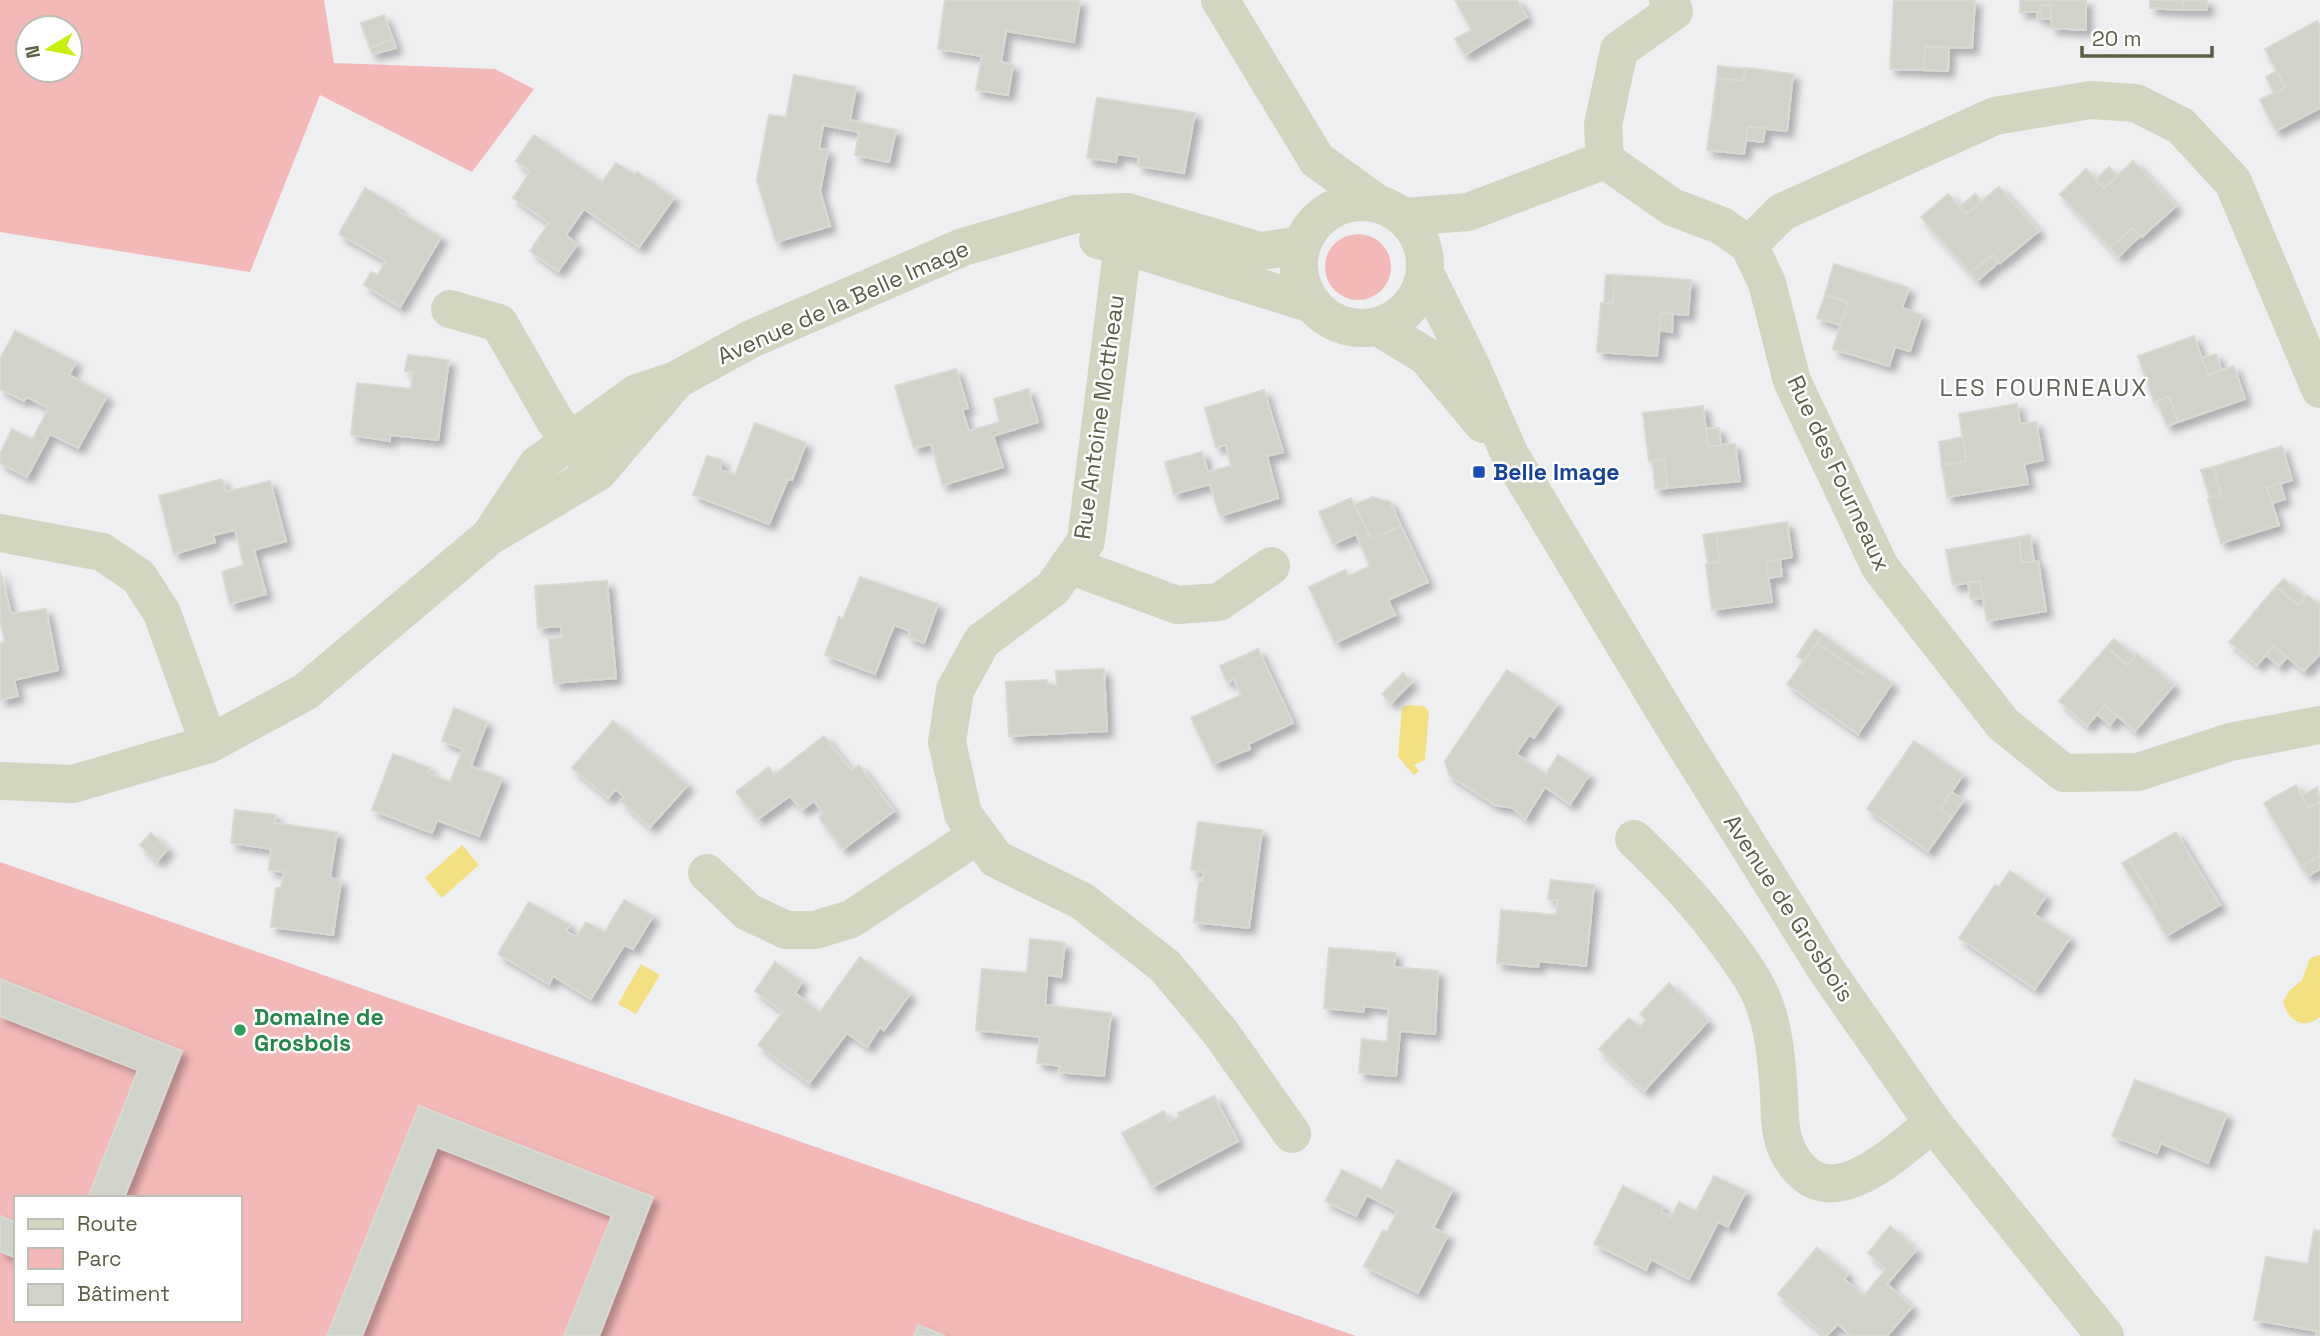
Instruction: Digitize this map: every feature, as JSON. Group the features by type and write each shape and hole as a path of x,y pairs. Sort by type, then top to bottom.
{"street":[{"name":"Avenue de Grosbois","path":"1220,0 1317,160 1407,234 1471,366 1510,455 1671,722 1827,971 1933,1123 2105,1336"},
{"path":"1605,160 1603,125 1619,50 1674,11 1668,0"},
{"path":"1605,160 1672,207 1722,226 1749,245 1782,212 1995,116 2091,100 2136,103 2181,126 2232,182 2320,388"},
{"path":"1317,160 1318,186 1309,233 1298,265 1302,286 1312,304 1325,316 1342,325 1378,327 1396,319 1410,307 1421,291 1407,234"},
{"path":"1309,233 1329,210 1346,203 1407,234 1605,160"},
{"name":"Avenue de la Belle Image","path":"490,536 537,466 636,393 676,380 751,339 963,247 1076,214 1125,229 1312,304"},
{"name":"Avenue de la Belle Image","path":"1125,229 1259,251 1309,233"},
{"name":"Rue Antoine Mottheau","path":"1125,229 1086,541 1053,588 982,641 956,690 947,742 963,814 996,859 1082,901 1165,966 1221,1034 1292,1134"},
{"name":"Rue des Fourneaux","path":"1749,245 1767,283 1793,381 1880,568 2003,724 2064,774 2138,772 2230,742 2320,725"},
{"path":"450,309 499,323 555,421 569,441 598,472"},
{"name":"Avenue de Grosbois","path":"1378,327 1426,356 1510,455"},
{"name":"Avenue de la Belle Image","path":"0,781 74,784 209,744 305,692 490,536 598,472 676,380"},
{"path":"0,533 102,552 139,576 162,613 209,744"},
{"path":"1069,565 1177,606 1219,602 1271,566"},
{"path":"707,873 748,912 786,930 815,930 851,919 978,835"},
{"path":"1634,839 1678,880 1712,920 1745,967 1765,1005 1775,1046 1783,1138 1794,1163 1811,1180 1828,1185 1854,1179 1871,1170 1933,1123"}],"green space":[{"path":"0,0 324,0 334,63 495,69 534,89 472,172 320,95 250,272 0,232"},
{"path":"1358,234 1371,237 1381,244 1388,254 1391,267 1388,280 1381,290 1371,297 1358,300 1345,297 1335,290 1328,280 1325,267 1328,254 1335,244 1345,237"},
{"name":"Domaine de Grosbois","path":"0,862 1356,1336 0,1336"}],"shaded area":[{"path":"1408,705 1424,706 1429,711 1425,760 1414,765 1419,771 1414,775 1398,757 1402,708"},
{"path":"462,845 479,865 442,898 425,878"},
{"path":"2320,955 2320,1017 2302,1023 2292,1019 2283,1002 2289,991 2302,980 2310,958"},
{"path":"641,964 660,975 636,1014 618,1004"}],"building":[{"path":"945,0 1080,0 1074,42 1006,31 1001,62 1013,65 1008,95 976,90 982,56 938,49"},
{"path":"1455,0 1517,0 1527,17 1465,55 1455,39 1472,30"},
{"path":"1894,0 1975,0 1972,48 1925,47 1924,70 1890,69"},
{"path":"2020,0 2086,0 2086,30 2051,28 2051,5 2041,5 2040,12 2020,12"},
{"path":"2150,0 2183,0 2182,10 2150,8"},
{"path":"2183,0 2207,0 2207,10 2182,10"},
{"path":"2041,5 2051,5 2051,19 2037,18"},
{"path":"384,15 393,39 370,48 361,23"},
{"path":"2317,21 2320,27 2320,108 2276,131 2260,100 2285,87 2265,49"},
{"path":"393,39 396,48 372,54 370,48"},
{"path":"1925,47 1949,47 1948,71 1924,70"},
{"path":"1718,66 1745,69 1743,81 1717,78"},
{"path":"1745,68 1793,74 1787,131 1748,127 1744,154 1707,150 1717,78 1743,81"},
{"path":"2277,71 2285,87 2274,93 2266,77"},
{"path":"794,75 856,87 850,120 896,130 889,162 855,155 859,132 823,125 819,149 828,150 820,191 830,226 776,242 757,180 769,115 786,117"},
{"path":"1097,98 1195,113 1184,173 1138,166 1139,157 1117,154 1116,162 1087,158"},
{"path":"1748,127 1765,128 1763,142 1746,140"},
{"path":"534,135 602,182 616,163 635,175 637,172 674,198 639,247 584,209 566,235 577,245 558,271 530,251 549,223 513,198 530,172 516,161"},
{"path":"2133,161 2176,206 2142,237 2132,228 2110,248 2060,194 2086,169 2104,188"},
{"path":"2109,167 2118,176 2104,188 2095,180"},
{"path":"1999,187 2039,231 2000,263 1993,255 1970,273 1921,217 1948,194 1966,214"},
{"path":"365,188 441,237 400,307 364,285 371,272 378,275 386,261 339,234"},
{"path":"1975,194 1982,202 1966,214 1959,207"},
{"path":"2132,228 2140,236 2118,257 2110,248"},
{"path":"1993,255 1999,262 1977,281 1970,273"},
{"path":"1834,264 1909,288 1902,308 1922,315 1910,351 1895,347 1889,366 1833,349 1848,302 1825,295"},
{"path":"1606,275 1615,275 1613,304 1604,303"},
{"path":"1615,275 1691,280 1688,315 1661,313 1657,356 1597,352 1601,303 1613,304"},
{"path":"1825,295 1848,302 1840,325 1817,318"},
{"path":"1661,313 1673,314 1672,332 1659,330"},
{"path":"15,331 76,362 69,375 107,396 78,448 50,434 27,477 0,463 0,454 12,429 32,440 49,408 27,397 24,401 0,389 0,359"},
{"path":"2194,336 2208,375 2234,366 2245,399 2178,422 2169,397 2154,402 2138,356"},
{"path":"2216,354 2221,370 2208,375 2202,358"},
{"path":"408,355 449,360 438,440 390,435 390,441 351,435 357,383 411,389 413,372 405,371"},
{"path":"956,369 968,408 962,410 969,431 1000,422 994,399 1028,389 1038,422 993,436 1003,467 943,485 931,444 914,448 895,386"},
{"path":"1264,390 1283,452 1267,456 1278,498 1220,516 1210,484 1174,494 1165,462 1202,452 1208,472 1231,466 1226,445 1216,447 1205,408"},
{"path":"2169,397 2178,422 2167,426 2157,401"},
{"path":"2017,404 2020,424 2036,422 2043,460 2024,464 2028,484 1947,497 1942,465 1966,461 1959,414"},
{"path":"1703,406 1708,446 1735,444 1740,481 1667,488 1664,459 1649,461 1643,413"},
{"path":"755,423 806,443 792,480 788,479 769,524 693,495 707,456 722,460 720,470 735,475"},
{"path":"1719,428 1721,446 1708,446 1706,429"},
{"path":"1963,437 1966,461 1942,465 1939,442"},
{"path":"2282,446 2292,480 2267,488 2279,525 2221,543 2208,499 2221,495 2213,467"},
{"path":"1664,459 1667,488 1655,489 1653,461"},
{"path":"2213,467 2221,495 2210,498 2201,470"},
{"path":"222,479 226,492 270,481 286,541 254,550 266,594 230,604 222,572 244,565 235,530 213,535 215,542 174,554 159,496"},
{"path":"2280,483 2285,499 2272,503 2267,488"},
{"path":"1372,497 1390,502 1401,526 1371,539 1354,505"},
{"path":"1351,498 1371,539 1401,526 1428,582 1388,600 1395,615 1335,643 1309,587 1345,570 1349,576 1370,566 1356,534 1333,544 1319,512"},
{"path":"1787,522 1792,557 1766,562 1772,602 1712,610 1706,564 1720,562 1716,533"},
{"path":"1716,533 1720,562 1708,563 1703,535"},
{"path":"2030,535 2034,561 2021,563 2019,537"},
{"path":"2019,537 2021,563 2038,561 2046,611 1987,621 1980,581 1953,585 1946,550"},
{"path":"1780,560 1782,576 1768,578 1766,562"},
{"path":"0,571 11,614 46,609 58,670 14,680 18,696 0,700 0,643 5,642 0,620"},
{"path":"860,577 938,604 924,643 908,637 910,631 894,625 875,674 825,655 839,617 843,619"},
{"path":"2284,579 2304,597 2298,605 2276,587"},
{"path":"607,581 616,678 554,683 549,639 562,638 561,626 538,628 535,586"},
{"path":"1980,581 1983,598 1971,599 1968,583"},
{"path":"2276,587 2298,605 2307,595 2320,606 2320,654 2304,671 2274,646 2257,665 2229,642"},
{"path":"1815,629 1823,635 1804,661 1797,656"},
{"path":"1823,635 1868,667 1862,674 1817,643"},
{"path":"2114,639 2135,656 2127,665 2107,647"},
{"path":"1817,643 1862,674 1868,667 1892,683 1858,734 1787,684"},
{"path":"2274,646 2287,657 2279,666 2266,655"},
{"path":"2107,647 2127,665 2137,654 2174,685 2135,731 2105,705 2087,726 2059,701"},
{"path":"1258,649 1293,723 1248,744 1250,749 1213,764 1191,718 1241,695 1234,679 1227,682 1220,666"},
{"path":"1104,669 1107,731 1009,736 1006,682 1047,680 1048,685 1057,685 1056,671"},
{"path":"1507,670 1557,704 1534,738 1529,735 1516,754 1546,774 1558,755 1589,775 1570,804 1545,787 1525,819 1513,808 1495,805 1449,775 1445,761"},
{"path":"1403,673 1412,682 1391,703 1382,694"},
{"path":"2105,705 2117,716 2110,725 2097,714"},
{"path":"454,708 487,722 471,766 502,778 479,836 437,820 432,833 372,810 393,754 430,768 428,773 450,782 463,749 442,741"},
{"path":"613,721 688,785 650,827 621,801 624,797 616,789 608,798 572,768"},
{"path":"824,736 851,770 859,765 894,811 843,849 819,817 823,813 814,801 802,810 790,796 758,819 736,792 769,767 774,775"},
{"path":"1914,741 1963,775 1940,809 1952,817 1928,851 1867,809"},
{"path":"2296,785 2309,808 2320,801 2320,855 2301,866 2264,803"},
{"path":"2317,787 2320,801 2309,808 2302,796"},
{"path":"1951,792 1964,800 1952,817 1940,809"},
{"path":"235,810 276,815 274,823 337,832 330,878 341,880 333,935 271,927 276,888 281,888 284,872 269,870 271,849 231,843"},
{"path":"1198,822 1262,830 1249,928 1194,922 1199,882 1203,882 1204,872 1191,870"},
{"path":"2176,832 2220,905 2166,936 2151,909 2157,906 2129,859"},
{"path":"151,833 168,849 157,861 140,845"},
{"path":"2320,855 2320,869 2308,876 2301,866"},
{"path":"2129,859 2157,906 2151,909 2122,863"},
{"path":"2010,871 2046,896 2034,914 2070,938 2035,989 1959,938 1995,885 1999,887"},
{"path":"1551,880 1594,885 1586,966 1539,961 1538,967 1497,963 1501,910 1556,915 1558,900 1548,899"},
{"path":"624,900 653,916 633,949 624,945 591,999 553,976 549,984 498,954 529,902 570,925 566,931 576,937 586,922 605,932"},
{"path":"1030,939 1065,943 1061,977 1047,975 1045,1005 1111,1013 1104,1076 1058,1072 1060,1066 1037,1063 1040,1037 976,1030 982,969 1027,973"},
{"path":"1329,948 1395,953 1394,967 1438,971 1435,1034 1400,1031 1396,1076 1359,1073 1362,1039 1387,1042 1389,1009 1364,1006 1364,1012 1324,1008"},
{"path":"860,957 910,994 884,1030 880,1027 867,1047 847,1033 809,1083 758,1045 783,1012 755,991 775,962 802,982 795,993 820,1012"},
{"path":"0,979 182,1051 125,1196 89,1196 138,1070 0,1016"},
{"path":"1669,983 1708,1021 1644,1091 1599,1049 1629,1018 1640,1027 1646,1020 1640,1014"},
{"path":"2135,1080 2227,1114 2208,1163 2161,1143 2157,1153 2112,1136"},
{"path":"1214,1096 1238,1141 1152,1187 1122,1133 1164,1111 1169,1122 1179,1117 1178,1113"},
{"path":"419,1106 653,1197 599,1336 564,1336 612,1216 437,1147 362,1336 327,1336"},
{"path":"1397,1160 1453,1189 1433,1228 1448,1235 1418,1293 1364,1266 1383,1230 1387,1232 1398,1211 1367,1195 1356,1216 1325,1201 1342,1170 1382,1190"},
{"path":"1714,1176 1746,1191 1728,1227 1718,1222 1689,1279 1651,1259 1646,1270 1594,1244 1623,1186 1663,1206 1661,1212 1671,1217 1679,1202 1696,1211"},
{"path":"0,1216 14,1222 14,1257 0,1251"},
{"path":"1890,1226 1916,1250 1887,1284 1912,1307 1887,1336 1851,1336 1838,1324 1826,1336 1778,1294 1817,1248 1848,1274 1844,1279 1864,1296 1886,1269 1868,1253"},
{"path":"2314,1230 2320,1231 2320,1336 2316,1336 2317,1331 2254,1320 2266,1257 2308,1264"},
{"path":"918,1325 945,1336 914,1336"}],"place":[{"name":"Belle Image","path":"1479,472"},
{"name":"Domaine de Grosbois","path":"240,1030"}],"district":[{"name":"LES FOURNEAUX","path":"2044,388"}]}
